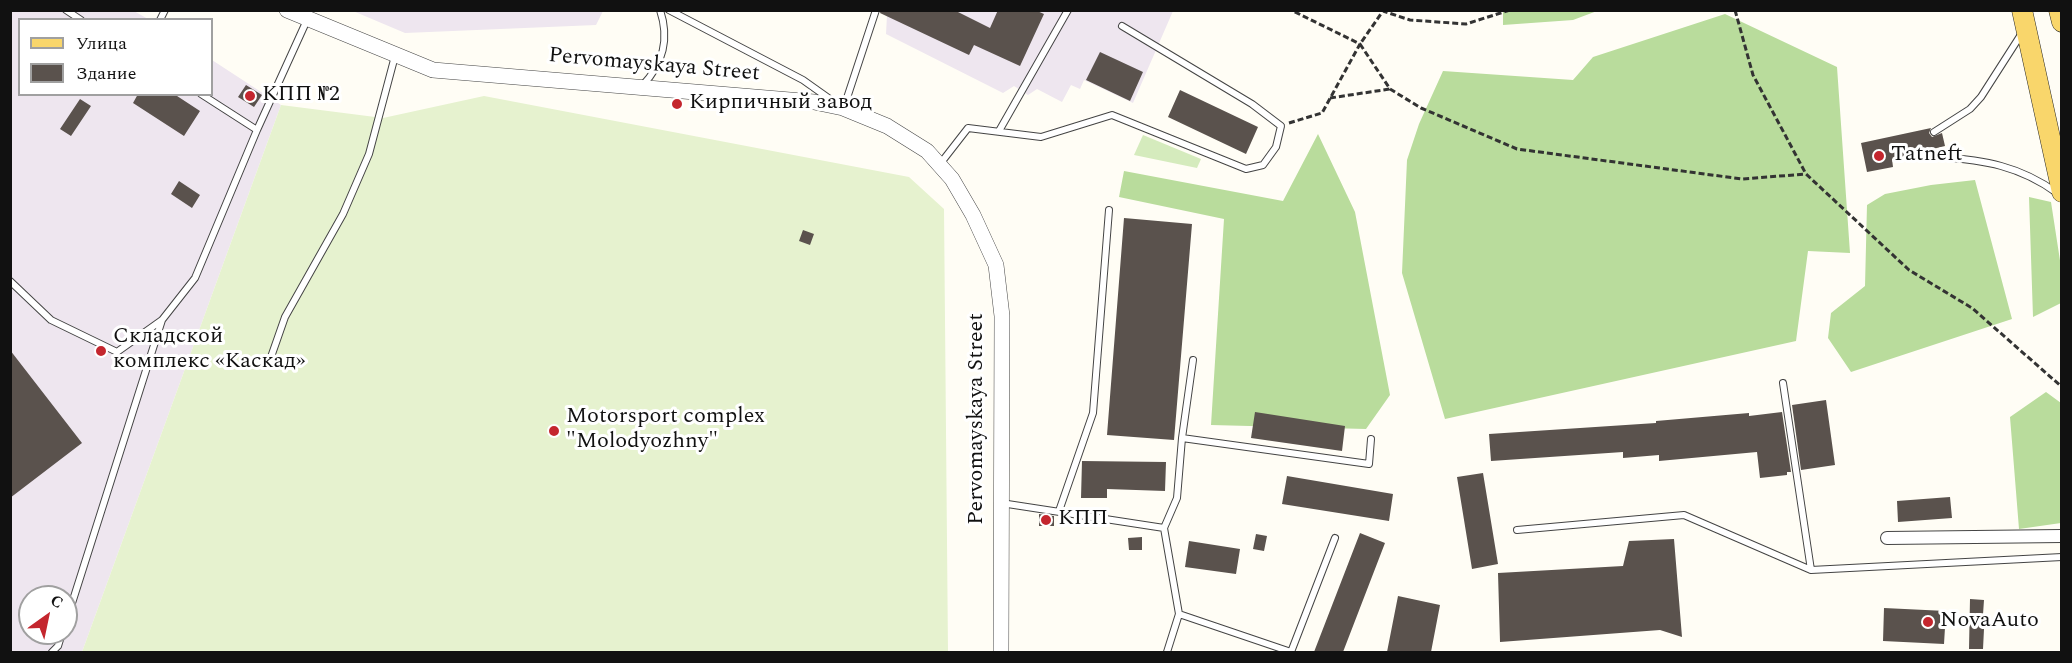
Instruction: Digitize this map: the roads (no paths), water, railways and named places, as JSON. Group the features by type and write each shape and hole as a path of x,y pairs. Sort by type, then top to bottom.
{"main road":[{"path":"2059,10 2061,22"},
{"path":"2023,19 2061,194"}],"street":[{"name":"Pervomayskaya Street","path":"287,10 433,70 814,102 843,108 887,126 927,151 952,179 963,197 996,265 1002,316 1001,652"},
{"path":"1887,538 2061,536"}],"lane":[{"path":"641,87 654,74 666,39 660,10"},
{"path":"669,10 803,80 843,108 876,10"},
{"path":"999,131 1068,10"},
{"path":"1934,132 1970,109 1981,97 2023,19"},
{"path":"10,281 51,320 117,352 162,320 195,278 257,130 307,20"},
{"path":"940,165 968,128 1041,137 1112,115 1246,169 1263,165 1276,147 1281,126 1252,104 1122,26"},
{"path":"271,357 285,317 343,213 369,154 395,56"},
{"path":"204,96 257,130"},
{"path":"1940,157 1978,159 2005,165 2061,194"},
{"path":"1059,511 1093,413 1109,210"},
{"path":"78,585 162,320"},
{"path":"1167,652 1179,614 1164,528 1177,498 1182,438 1193,360"},
{"path":"1783,383 1811,570"},
{"path":"1182,438 1369,464 1371,439"},
{"path":"1001,503 1164,528"},
{"path":"1517,530 1684,515 1811,570 2061,557"},
{"path":"1179,614 1291,652 1335,538"}],"place":[{"name":"КПП №2","path":"250,96"},
{"name":"Кирпичный завод","path":"677,104"},
{"name":"Tatneft","path":"1879,156"},
{"name":"Складской комплекс «Каскад»","path":"101,351"},
{"name":"Motorsport complex \"Molodyozhny\"","path":"554,431"},
{"name":"КПП","path":"1046,520"},
{"name":"NovaAuto","path":"1928,622"}]}
